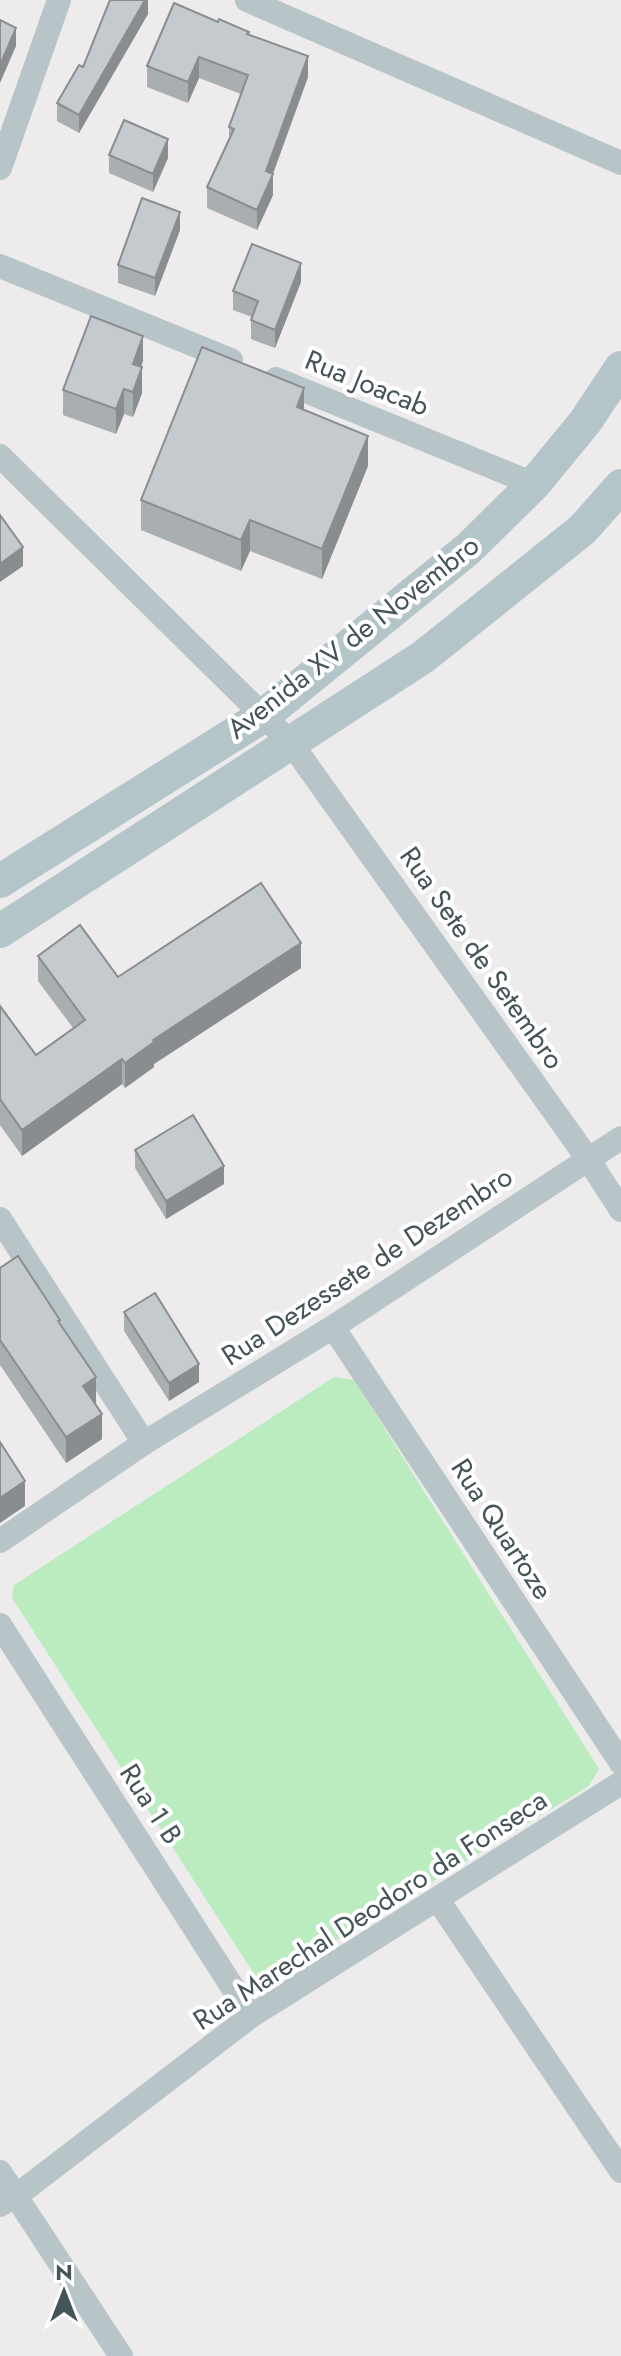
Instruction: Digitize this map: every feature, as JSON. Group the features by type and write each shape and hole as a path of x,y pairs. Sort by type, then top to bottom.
{"main road":[{"name":"Avenida XV de Novembro","path":"0,881 263,716 468,549 534,484 585,422 621,368"},
{"name":"Avenida XV de Novembro","path":"0,931 423,657 583,529 621,486"}],"street":[{"path":"0,168 59,0"},
{"path":"247,0 621,163"},
{"name":"Rua Joacab","path":"0,266 534,484"},
{"path":"0,456 263,716"},
{"path":"583,529 621,508"},
{"name":"Rua Sete de Setembro","path":"263,716 291,743 588,1159 621,1210"},
{"name":"Rua Dezessete de Dezembro","path":"0,1541 144,1443 333,1327 621,1138"},
{"path":"0,1219 144,1443"},
{"name":"Rua Quartoze","path":"333,1327 621,1763"},
{"name":"Rua 1 B","path":"0,1625 251,2016"},
{"name":"Rua Marechal Deodoro da Fonseca","path":"8,2200 251,2016 621,1783"},
{"path":"438,1900 621,2171"},
{"path":"0,2172 8,2200 121,2356"}],"green space":[{"path":"334,1377 354,1380 599,1769 589,1786 268,1982 256,1977 12,1598 14,1585"}],"building":[{"path":"110,0 145,0 79,115 57,103 79,65 83,67"},
{"path":"174,3 308,56 266,171 273,174 257,210 207,187 234,129 229,127 248,75 199,57 188,82 147,66"},
{"path":"0,20 16,28 0,65"},
{"path":"124,120 168,139 153,174 109,155"},
{"path":"142,198 180,212 155,278 118,265"},
{"path":"252,244 301,263 275,330 251,320 258,301 233,291"},
{"path":"91,316 143,336 133,364 142,367 133,392 124,389 116,409 63,390"},
{"path":"202,347 304,388 297,407 368,436 322,549 250,520 241,540 141,500"},
{"path":"0,515 23,547 0,564"},
{"path":"261,883 301,943 153,1040 125,1063 122,1059 22,1130 0,1099 0,1006 36,1055 85,1020 38,956 80,925 118,977"},
{"path":"193,1115 224,1166 166,1201 135,1150"},
{"path":"18,1256 96,1377 83,1386 102,1414 66,1437 0,1340 0,1268"},
{"path":"155,1293 199,1364 169,1383 124,1312"},
{"path":"0,1442 25,1481 0,1498"}]}
